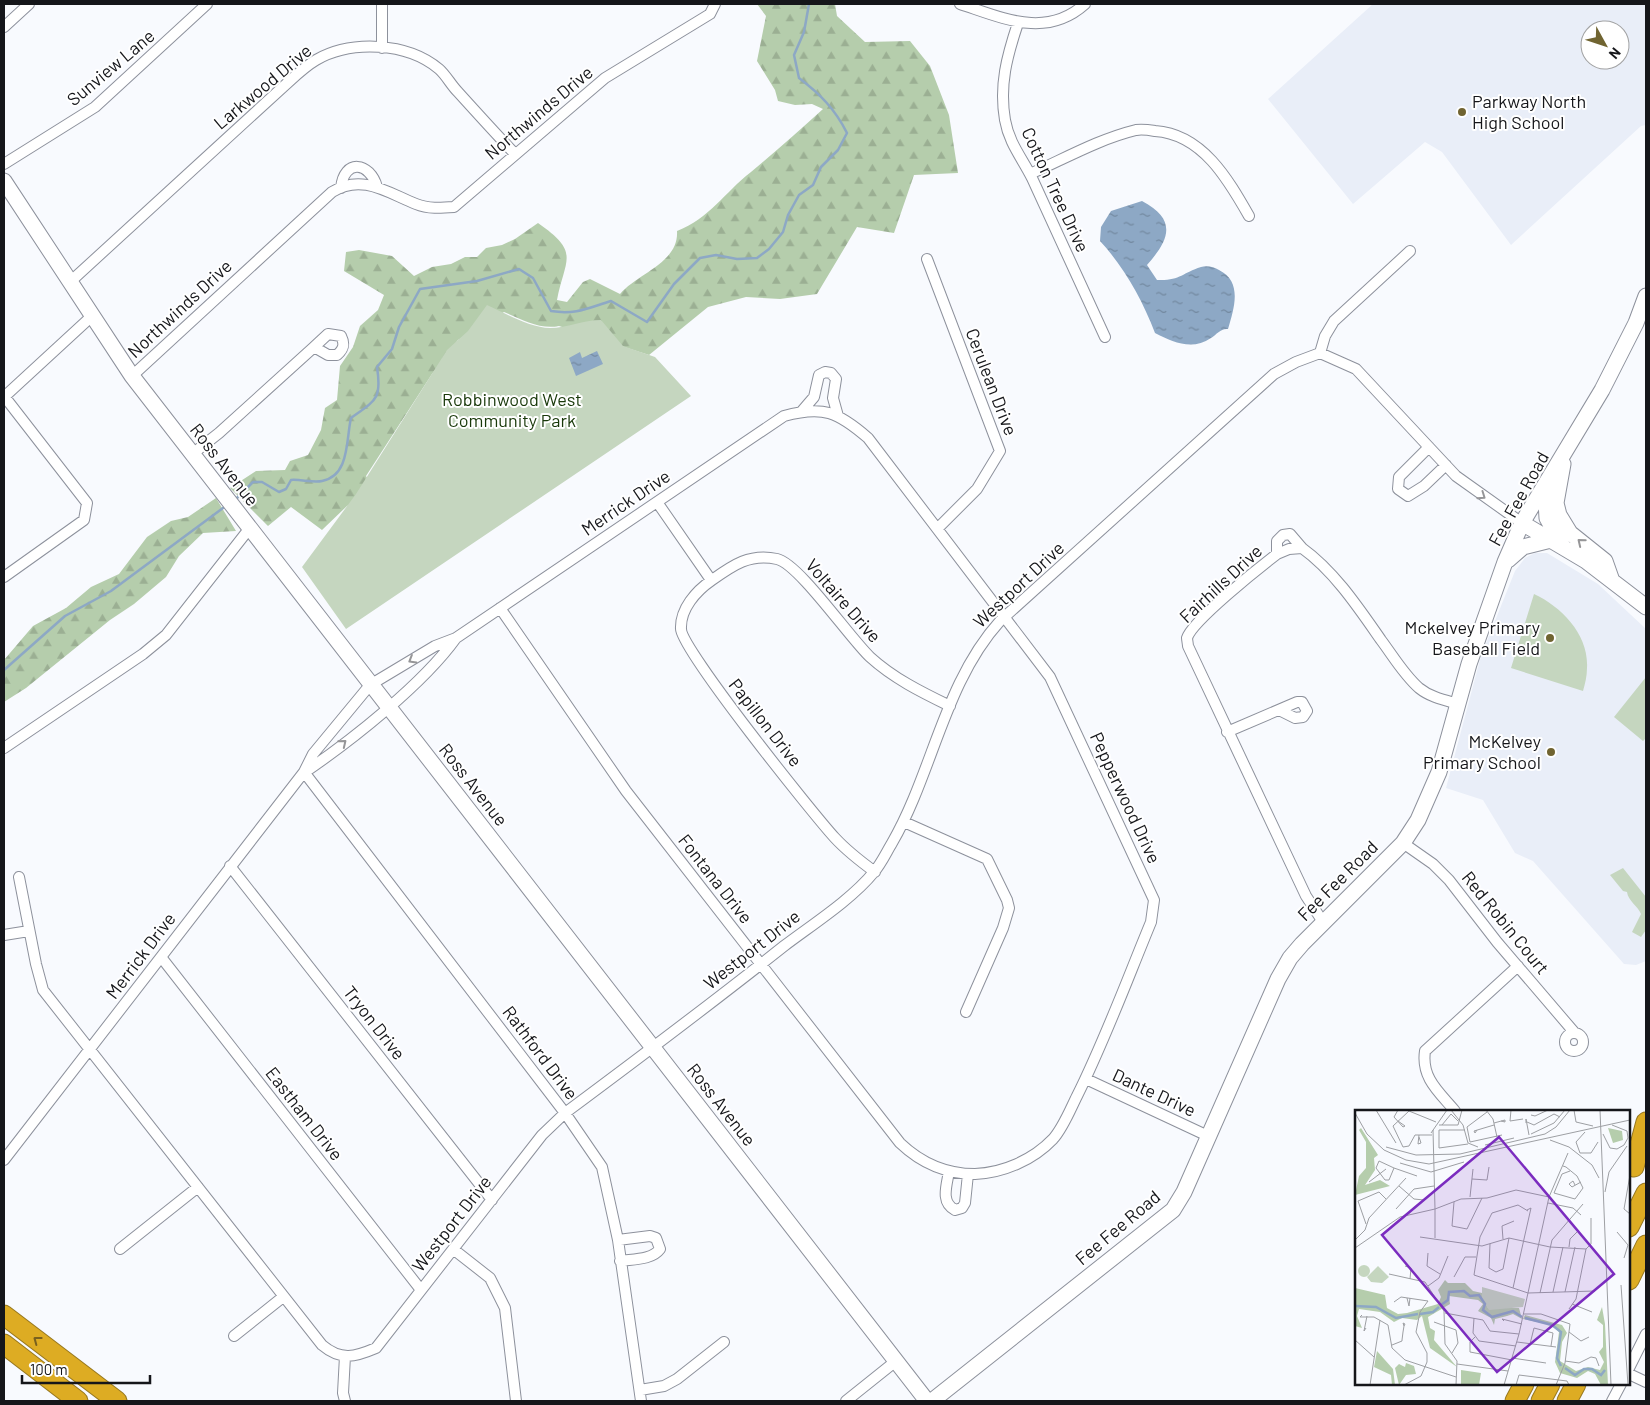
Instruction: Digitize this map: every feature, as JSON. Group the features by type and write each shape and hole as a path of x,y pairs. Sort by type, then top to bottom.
{"highway":[{"path":"1631,1171 1646,1122"},
{"path":"1631,1171 1646,1142"},
{"path":"1630,1225 1646,1193"},
{"path":"1630,1278 1646,1245"},
{"path":"4,1315 117,1401"},
{"path":"4,1344 78,1401"},
{"path":"1515,1401 1523,1385"},
{"path":"1541,1401 1549,1385"},
{"path":"1567,1401 1575,1385"}],"street":[{"path":"4,27 29,4"},
{"name":"Sunview Lane","path":"4,164 95,107 208,4"},
{"path":"382,4 382,48"},
{"name":"Northwinds Drive","path":"132,376 326,198 341,188 377,186 416,204 432,208 454,207 605,78 710,14 715,4"},
{"path":"960,4 1018,23 1058,21 1076,12 1086,4"},
{"name":"Cotton Tree Drive","path":"1018,23 1006,57 1002,89 1005,120 1011,144 1030,174 1106,337"},
{"name":"Larkwood Drive","path":"70,282 314,61 344,50 382,48 416,54 440,70 515,154"},
{"path":"1030,174 1113,138 1138,130 1162,131 1187,140 1210,158 1238,196 1249,216"},
{"name":"Northwinds Drive","path":"341,188 346,172 351,167 357,166 366,169 374,177 377,186"},
{"name":"Ross Avenue","path":"5,186 132,376 927,1401"},
{"path":"1410,252 1334,321 1325,336 1320,353 1356,369 1429,448 1483,497 1611,578 1646,607"},
{"name":"Cerulean Drive","path":"927,259 1000,451 976,489 938,528"},
{"name":"Fee Fee Road","path":"932,1401 1173,1210 1184,1192 1278,979 1290,958 1402,843 1418,820 1436,779 1469,664 1505,562 1522,523 1606,383 1646,296"},
{"path":"4,577 84,520 87,503 4,396 92,316"},
{"path":"192,454 218,434 314,347"},
{"name":"Westport Drive","path":"345,1356 361,1355 376,1348 542,1135 565,1113 762,964 858,889 875,872 904,822 950,706 984,639 1005,617 1274,374 1296,362 1320,353"},
{"path":"802,411 814,398 819,375 825,372 831,373 836,379 833,398 838,416"},
{"name":"Pepperwood Drive","path":"820,410 846,419 868,438 1050,677 1154,900 1151,922 1086,1079 1055,1137 1040,1151 997,1171 968,1174 950,1171"},
{"name":"Merrick Drive","path":"4,1160 304,772 313,754 370,685 435,646 456,638 784,416 802,411 820,410"},
{"path":"1429,448 1400,478 1398,488 1408,496 1424,486 1446,465"},
{"path":"1566,452 1556,503 1559,515 1570,533 1604,561 1611,578"},
{"path":"1545,486 1547,518 1564,548"},
{"path":"657,502 711,580"},
{"path":"4,748 143,654 166,635 249,529"},
{"path":"1276,554 1277,541 1283,535 1290,534 1302,548 1314,556 1362,612 1399,664 1419,688 1437,698 1458,704"},
{"path":"1505,562 1524,548 1551,540"},
{"name":"Fairhills Drive","path":"1302,548 1289,549 1276,554 1205,617 1187,638 1188,646 1227,732 1306,896 1323,922"},
{"name":"Voltaire Drive","path":"711,580 744,559 760,556 780,559 795,570 854,642 886,671 923,693 950,706"},
{"name":"Papillon Drive","path":"711,580 689,601 683,616 680,629 688,648 736,714 834,836 852,855 875,872"},
{"name":"Fontana Drive","path":"500,608 612,772 900,1143 921,1160 950,1171"},
{"name":"Merrick Drive","path":"304,772 388,706 444,654 456,638"},
{"path":"1227,732 1279,710"},
{"name":"Rathford Drive","path":"304,772 565,1113 602,1167 618,1240 642,1401"},
{"path":"904,822 987,859 1007,900 1008,908 1004,928 966,1012"},
{"name":"Red Robin Court","path":"1402,843 1433,864 1447,878 1574,1032"},
{"name":"Tryon Drive","path":"230,866 492,1200"},
{"path":"19,877 43,990 91,1048 322,1345 332,1353 345,1356 343,1393 345,1401"},
{"path":"4,935 29,931"},
{"name":"Eastham Drive","path":"161,957 422,1290"},
{"path":"1454,1110 1427,1078 1423,1065 1424,1051 1518,966"},
{"name":"Dante Drive","path":"1086,1079 1208,1136"},
{"path":"950,1171 945,1200 948,1206 955,1210 962,1208 965,1203 968,1174"},
{"path":"120,1249 198,1187"},
{"path":"618,1240 650,1236 656,1238 660,1249 656,1255 650,1257 620,1261"},
{"path":"453,1249 490,1278 506,1308 516,1401"},
{"path":"234,1336 283,1297"},
{"path":"1630,1366 1646,1334"},
{"path":"640,1390 664,1386 677,1379 724,1342"},
{"path":"846,1401 896,1361"},
{"path":"1630,1374 1646,1382"},
{"path":"950,1401 955,1384"},
{"path":"1612,1401 1620,1385"}],"shaded area":[{"name":"Parkway North High School","path":"1373,4 1646,4 1646,125 1641,126 1511,245 1442,152 1425,142 1353,204 1268,99"},
{"name":"McKelvey Primary School","path":"1535,553 1547,553 1598,584 1646,629 1646,961 1636,965 1624,964 1533,861 1515,853 1483,800 1446,788 1481,656 1515,571 1525,558"}],"green space":[{"path":"757,4 835,4 837,16 865,42 910,41 930,66 949,115 958,173 914,175 894,233 857,227 817,294 780,299 746,297 708,307 649,355 559,326 552,327 531,323 504,312 458,340 432,374 366,476 375,492 347,506 322,530 291,507 268,526 230,488 256,471 285,470 290,461 308,455 321,430 325,408 337,400 340,366 353,347 360,326 378,310 384,295 344,271 346,252 359,250 392,256 414,276 432,267 451,264 465,257 477,257 486,248 502,245 515,239 538,223 551,233 565,249 566,265 557,300 567,302 583,282 590,279 620,294 665,259 676,242 677,231 698,220 708,212 823,109 812,104 795,105 778,101 775,90 757,61 766,16"},
{"name":"Robbinwood West Community Park","path":"487,305 534,326 556,328 601,320 623,346 655,357 691,396 346,629 302,567 356,494 447,350 468,331"},
{"path":"216,498 236,531 203,533 179,556 166,577 26,688 4,702 4,660 33,626 66,608 91,587 119,574 147,537 171,521 188,517"},
{"name":"Mckelvey Primary Baseball Field","path":"1534,594 1564,614 1584,644 1587,674 1583,691 1511,668"},
{"path":"1646,677 1646,738 1643,741 1614,717"},
{"path":"1623,868 1646,897 1646,930 1641,937 1632,932 1641,914 1640,911 1629,898 1627,892 1623,891 1610,875"}],"water":[{"path":"1142,201 1153,208 1165,223 1165,239 1147,265 1157,280 1176,278 1206,266 1215,268 1227,275 1234,288 1235,296 1228,329 1221,330 1204,342 1190,345 1176,342 1155,333 1132,284 1100,241 1101,227 1111,211"},
{"path":"597,351 603,364 576,376 569,358 580,352 582,358"}],"waterway":[{"path":"236,499 253,482 262,482 279,492 286,489 291,480 322,481 331,478 338,472 345,456 351,418 375,398 379,386 377,367 392,349 399,327 420,289 477,281 519,269 533,278 551,311 575,311 611,301 647,322 674,284 700,258 716,255 737,259 757,258 769,249 783,232 788,215 799,195 813,185 821,167 838,150 847,133 826,102 799,78 794,55 804,32 809,4"},
{"path":"4,670 65,616 111,591 223,508"}],"place":[{"name":"Parkway North High School","path":"1462,112"},
{"name":"Mckelvey Primary Baseball Field","path":"1550,638"},
{"name":"McKelvey Primary School","path":"1551,752"}]}
